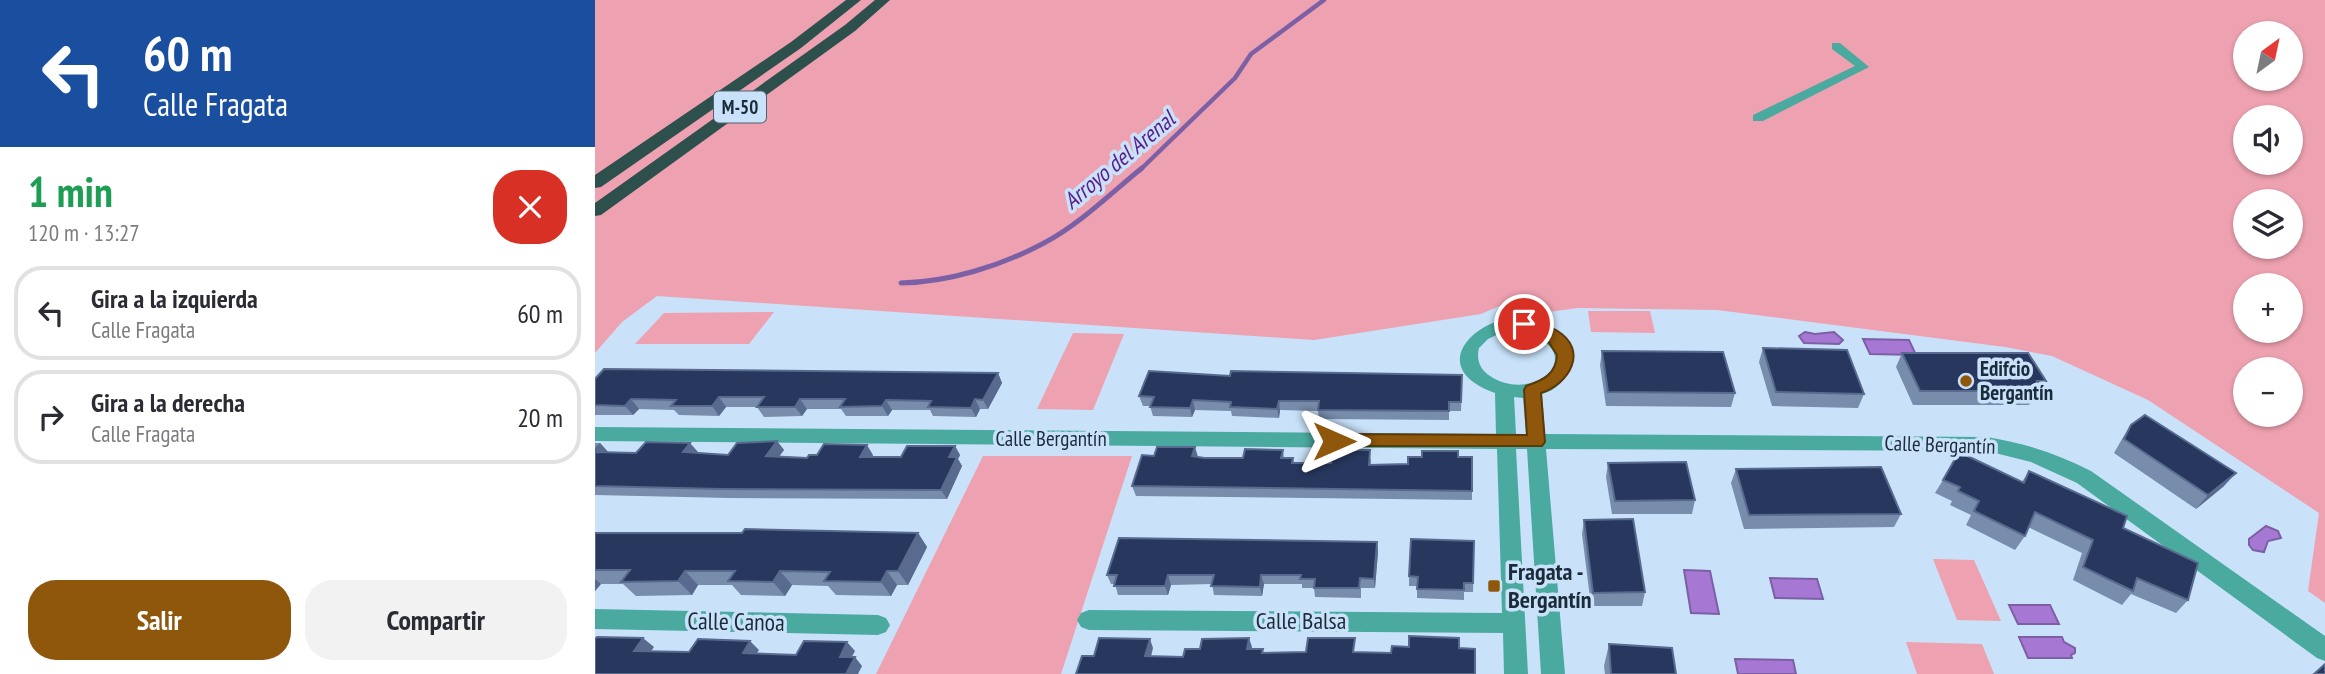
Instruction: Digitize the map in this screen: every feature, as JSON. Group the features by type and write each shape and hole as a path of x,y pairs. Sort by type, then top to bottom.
{"highway":[{"path":"595,169 852,0"},
{"name":"M-50","path":"595,183 796,45 852,0"},
{"name":"M-50","path":"595,211 850,28 883,0"}],"street":[{"path":"1759,118 1863,67 1836,46"},
{"path":"1506,324 1524,324 1552,334 1561,344 1565,355 1565,366 1558,376 1547,385 1532,390 1504,390 1487,383 1475,373 1469,360 1469,348 1477,337 1490,328 1506,324"},
{"path":"1504,390 1516,674"},
{"path":"1532,390 1553,674"},
{"name":"Calle Bergantín","path":"595,434 1987,444 2021,450 2058,463 2084,477 2325,650"},
{"name":"Calle Canoa","path":"595,620 878,625"},
{"name":"Calle Balsa","path":"1089,620 1514,623"}],"shaded area":[{"path":"595,0 2325,0 2325,603 2308,591 2319,513 2148,400 2052,356 2005,347 1717,310 1578,308 1549,312 1504,304 1481,314 1314,340 657,296 622,322 595,353"},
{"path":"1588,311 1650,311 1655,333 1591,332"},
{"path":"774,312 749,344 635,344 664,313"},
{"path":"1805,332 1834,332 1843,340 1839,344 1804,343 1799,336"},
{"path":"1073,333 1124,334 1093,410 1037,409"},
{"path":"1863,339 1909,340 1916,355 1870,354"},
{"path":"983,456 1132,456 1061,674 876,674"},
{"path":"2266,526 2278,531 2281,538 2268,541 2264,552 2253,550 2249,539"},
{"path":"1933,559 1974,560 2001,621 1957,620"},
{"path":"1684,570 1710,571 1719,614 1691,613"},
{"path":"1770,578 1817,579 1823,599 1775,598"},
{"path":"2009,605 2050,605 2059,624 2018,624"},
{"path":"2019,637 2062,637 2064,642 2075,648 2075,653 2071,655 2072,658 2028,658"},
{"path":"1906,642 1982,644 1994,674 1917,674"},
{"path":"1735,659 1793,660 1796,674 1738,674"}],"building":[{"path":"1763,348 1847,350 1864,394 1776,392"},
{"path":"1602,351 1723,352 1735,393 1608,392"},
{"path":"1902,353 2028,353 2046,381 2037,381 2041,388 2035,388 2037,391 1920,391"},
{"path":"604,369 998,373 983,400 975,399 971,408 928,407 931,401 886,400 882,406 840,407 845,399 800,399 795,407 757,407 764,397 719,397 712,406 671,406 676,400 631,399 625,406 595,405 595,379"},
{"path":"1149,371 1230,376 1231,371 1462,375 1461,402 1449,402 1449,411 1318,410 1319,401 1279,401 1277,409 1230,407 1231,402 1193,400 1190,408 1150,407 1154,397 1139,396"},
{"path":"2145,415 2236,473 2208,495 2124,439 2131,425"},
{"path":"777,441 766,456 807,458 809,455 817,455 824,444 867,445 860,457 901,457 907,446 955,446 949,457 957,457 941,490 595,486 595,452 636,453 646,442 690,443 683,452 728,455 737,443"},
{"path":"1157,447 1195,447 1192,456 1204,458 1243,458 1245,449 1283,450 1281,458 1293,458 1292,463 1331,463 1333,450 1370,450 1369,465 1408,464 1408,457 1422,457 1422,451 1458,451 1458,457 1472,457 1472,491 1132,486 1142,455 1154,456"},
{"path":"1959,452 2024,483 2029,471 2127,516 2123,528 2198,563 2188,600 2137,578 2133,591 2083,567 2093,540 2035,512 2025,536 1974,511 1979,501 1958,491 1960,487 1943,480"},
{"path":"1686,462 1695,500 1615,501 1608,463"},
{"path":"1881,467 1901,514 1749,515 1736,469"},
{"path":"1633,519 1645,592 1593,593 1584,520"},
{"path":"745,529 918,533 898,571 887,571 881,582 824,581 830,572 780,571 773,582 728,581 735,571 685,571 678,581 621,582 630,570 595,570 595,533 742,533"},
{"path":"1119,538 1377,542 1374,579 1360,578 1359,588 1314,588 1315,579 1300,579 1301,575 1261,575 1260,587 1211,586 1214,575 1168,575 1165,586 1114,586 1117,575 1107,575"},
{"path":"1411,539 1474,541 1473,583 1464,583 1464,590 1417,589 1418,577 1409,576"},
{"path":"1409,636 1459,638 1459,648 1475,649 1475,674 1076,674 1082,656 1094,656 1099,638 1150,639 1145,656 1183,657 1185,649 1200,649 1202,639 1249,638 1247,649 1263,649 1262,653 1306,652 1308,638 1355,638 1353,652 1391,653 1392,646 1409,647"},
{"path":"597,637 643,638 634,651 689,652 698,639 750,641 743,653 796,655 804,641 847,642 840,657 855,657 846,674 595,674"},
{"path":"1609,644 1672,648 1676,674 1611,674"},
{"path":"2325,664 2325,674 2314,674"}],"waterway":[{"name":"Arroyo del Arenal","path":"1140,170 1235,78 1251,54 1324,0"},
{"name":"Arroyo del Arenal","path":"901,283 938,280 993,266 1044,243 1095,208 1142,168"}],"place":[{"name":"Edifcio Bergantín","path":"1966,381"},
{"name":"Fragata - Bergantín","path":"1494,586"}],"route":[{"path":"1334,441 1536,442 1532,390 1547,385 1558,376 1565,366 1565,355 1561,344 1552,334 1524,324"}]}
